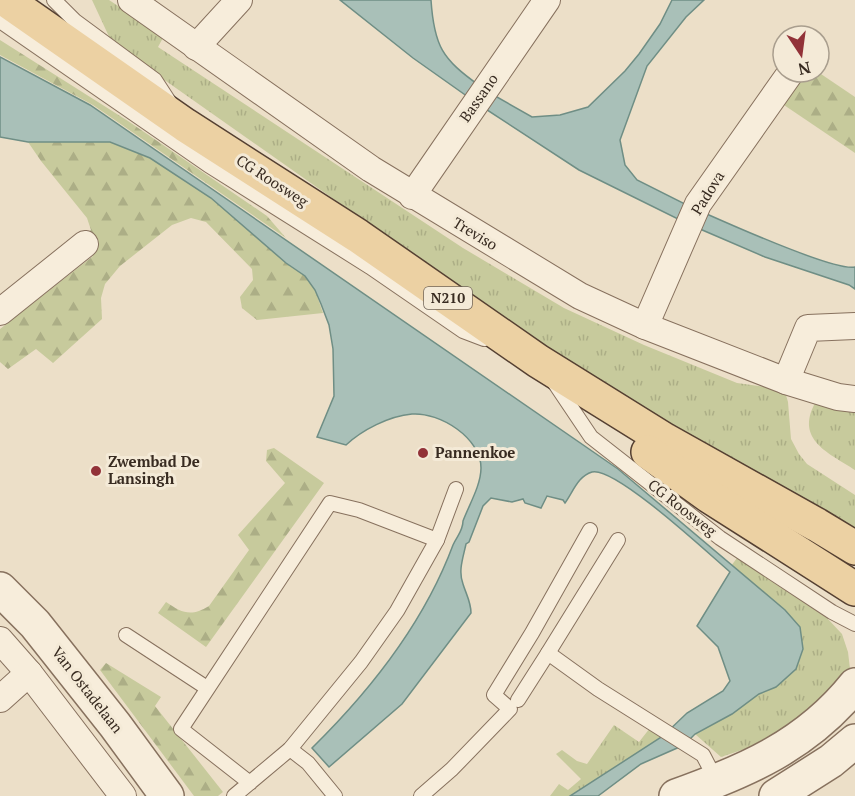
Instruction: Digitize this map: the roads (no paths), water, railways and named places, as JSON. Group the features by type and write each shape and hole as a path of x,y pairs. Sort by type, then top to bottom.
{"main road":[{"name":"CG Roosweg","path":"6,0 185,125 358,236 538,361 665,440 855,548"},
{"name":"CG Roosweg","path":"538,361 652,455 709,496 855,589"}],"street":[{"name":"Treviso","path":"131,0 412,196 580,296 645,326 786,381 838,397 855,399"},
{"path":"196,47 239,0"},
{"name":"Bassano","path":"412,196 547,0"},
{"name":"Padova","path":"645,326 698,204 783,84"},
{"path":"0,312 85,244"},
{"path":"786,381 808,328 855,326"},
{"name":"Van Ostadelaan","path":"0,589 36,624 167,796"},
{"path":"0,640 29,672 123,796"},
{"path":"0,699 29,672"},
{"path":"676,796 745,770 785,749 824,720 855,685"},
{"path":"785,749 815,742 855,721"},
{"path":"776,796 851,748"}],"lane":[{"path":"54,0 75,21 155,80 185,125"},
{"name":"CG Roosweg","path":"0,21 208,165 370,267 463,331 538,361 591,437 720,538 832,612 855,624"},
{"path":"234,796 290,748 361,662 397,611 437,540 456,489"},
{"path":"250,783 181,729 330,503 359,510 437,540"},
{"path":"421,796 466,756 510,709 494,695 590,530"},
{"path":"518,700 618,540"},
{"path":"126,636 207,688"},
{"path":"548,653 598,689 703,755 716,780"},
{"path":"290,748 308,763 335,796"}],"water":[{"path":"340,0 431,0 432,16 442,50 457,68 480,86 471,99 413,58"},
{"path":"672,0 704,0 686,17 647,66 620,140 625,165 637,180 689,206 682,221 579,170 481,106 490,93 532,117 560,115 588,107 639,54 660,24"},
{"path":"0,57 90,105 618,469 785,610 800,627 803,649 796,669 776,687 759,694 732,714 695,734 684,745 641,764 598,796 570,796 663,736 687,713 723,691 730,681 718,647 697,626 730,572 640,496 604,474 592,472 579,481 565,503 563,500 547,496 541,508 525,503 523,499 512,502 491,498 483,506 469,542 466,544 462,564 461,574 471,613 402,704 329,767 312,748 374,679 427,602 461,531 477,488 481,468 479,457 467,437 457,429 435,417 423,415 403,415 385,421 368,429 346,445 317,437 334,396 333,349 329,325 321,304 305,276 286,263 211,198 150,158 110,142 28,142 0,137"},
{"path":"700,211 826,262 855,267 855,289 765,257 693,226"}],"place":[{"name":"Pannenkoe","path":"423,453"},
{"name":"Zwembad De Lansingh","path":"96,471"}]}
